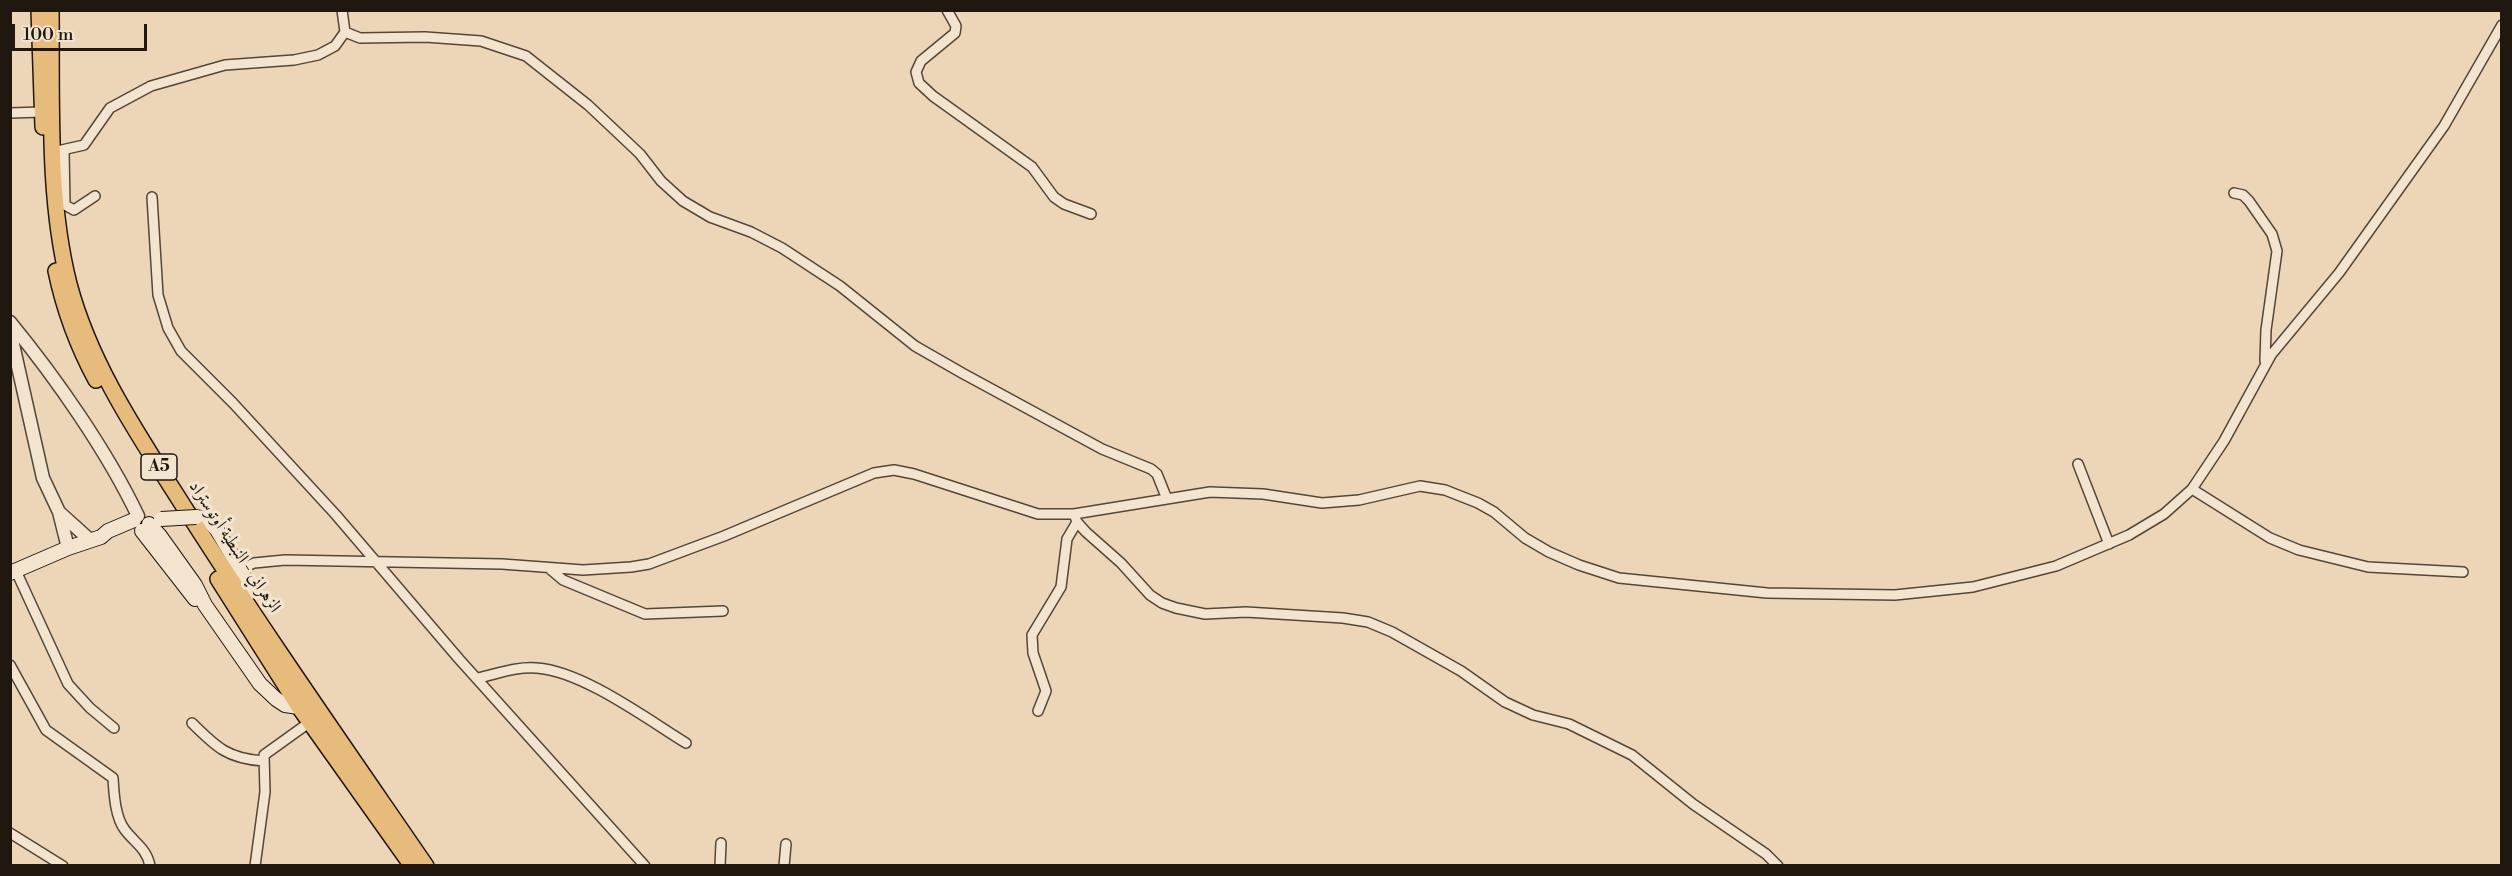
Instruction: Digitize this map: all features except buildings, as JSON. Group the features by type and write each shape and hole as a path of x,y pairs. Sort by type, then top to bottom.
{"highway":[{"name":"الزهراني - النبطية أوتوستراد","path":"39,10 42,112 50,238 62,298 82,354 97,383 299,707 412,866"},
{"name":"الزهراني - النبطية أوتوستراد","path":"51,10 59,151 60,243 70,286 101,370 234,572 246,603 426,866"}],"main road":[{"path":"13,572 68,548 95,538 109,538 144,523 196,517 207,519 211,523 234,572"},
{"path":"144,523 160,536 195,585 205,605 267,692 285,705 299,707"}],"street":[{"path":"95,196 74,210 65,205 59,151 86,143 110,108 151,86 225,65 294,60 318,55 335,46 345,32 342,10"},
{"path":"947,10 956,26 955,33 921,61 916,72 919,83 933,96 1032,167 1054,196 1064,204 1091,214"},
{"path":"234,572 254,563 285,560 502,564 550,569 604,570 649,564 724,536 863,476 888,470 915,474 1038,514 1075,518 1167,499 1229,492 1322,503 1375,497 1409,487 1432,487 1452,492 1478,503 1541,548 1619,578 1767,593 1895,595 1950,591 2000,581 2056,566 2109,544 2164,514 2192,489 2224,441 2265,363 2339,273 2444,126 2502,25"},
{"path":"345,32 360,38 414,36 481,41 526,56 613,128 640,154 661,181 683,201 704,214 751,232 790,253 840,286 915,346 962,373 1102,450 1151,469 1157,474 1167,499"},
{"path":"10,113 42,112"},
{"path":"2234,193 2243,195 2248,201 2272,234 2277,251 2266,330 2265,363"},
{"path":"152,197 158,295 168,328 181,351 233,403 336,515 645,866"},
{"path":"10,322 72,407 118,477 144,523"},
{"path":"10,331 43,478 59,512 68,548"},
{"path":"2078,464 2109,544"},
{"path":"2192,489 2270,538 2299,550 2368,567 2463,572"},
{"path":"59,512 95,538"},
{"path":"1038,711 1046,691 1033,653 1032,636 1061,587 1067,539 1075,518"},
{"path":"1075,518 1150,595 1176,609 1205,614 1246,612 1343,618 1368,622 1392,632 1461,671 1505,702 1533,714 1569,724 1632,755 1693,804 1766,854 1778,866"},
{"path":"550,569 563,580 645,614 723,610"},
{"path":"13,572 68,684 90,708 114,728"},
{"path":"10,665 46,730 112,778 116,810 124,829 142,847 150,866"},
{"path":"478,678 525,668 558,672 591,685 686,743"},
{"path":"255,866 265,792 266,752 310,722"},
{"path":"192,723 217,748 227,754 246,760 264,761"},
{"path":"10,833 63,866"},
{"path":"720,866 721,843"},
{"path":"784,866 786,844"}]}
